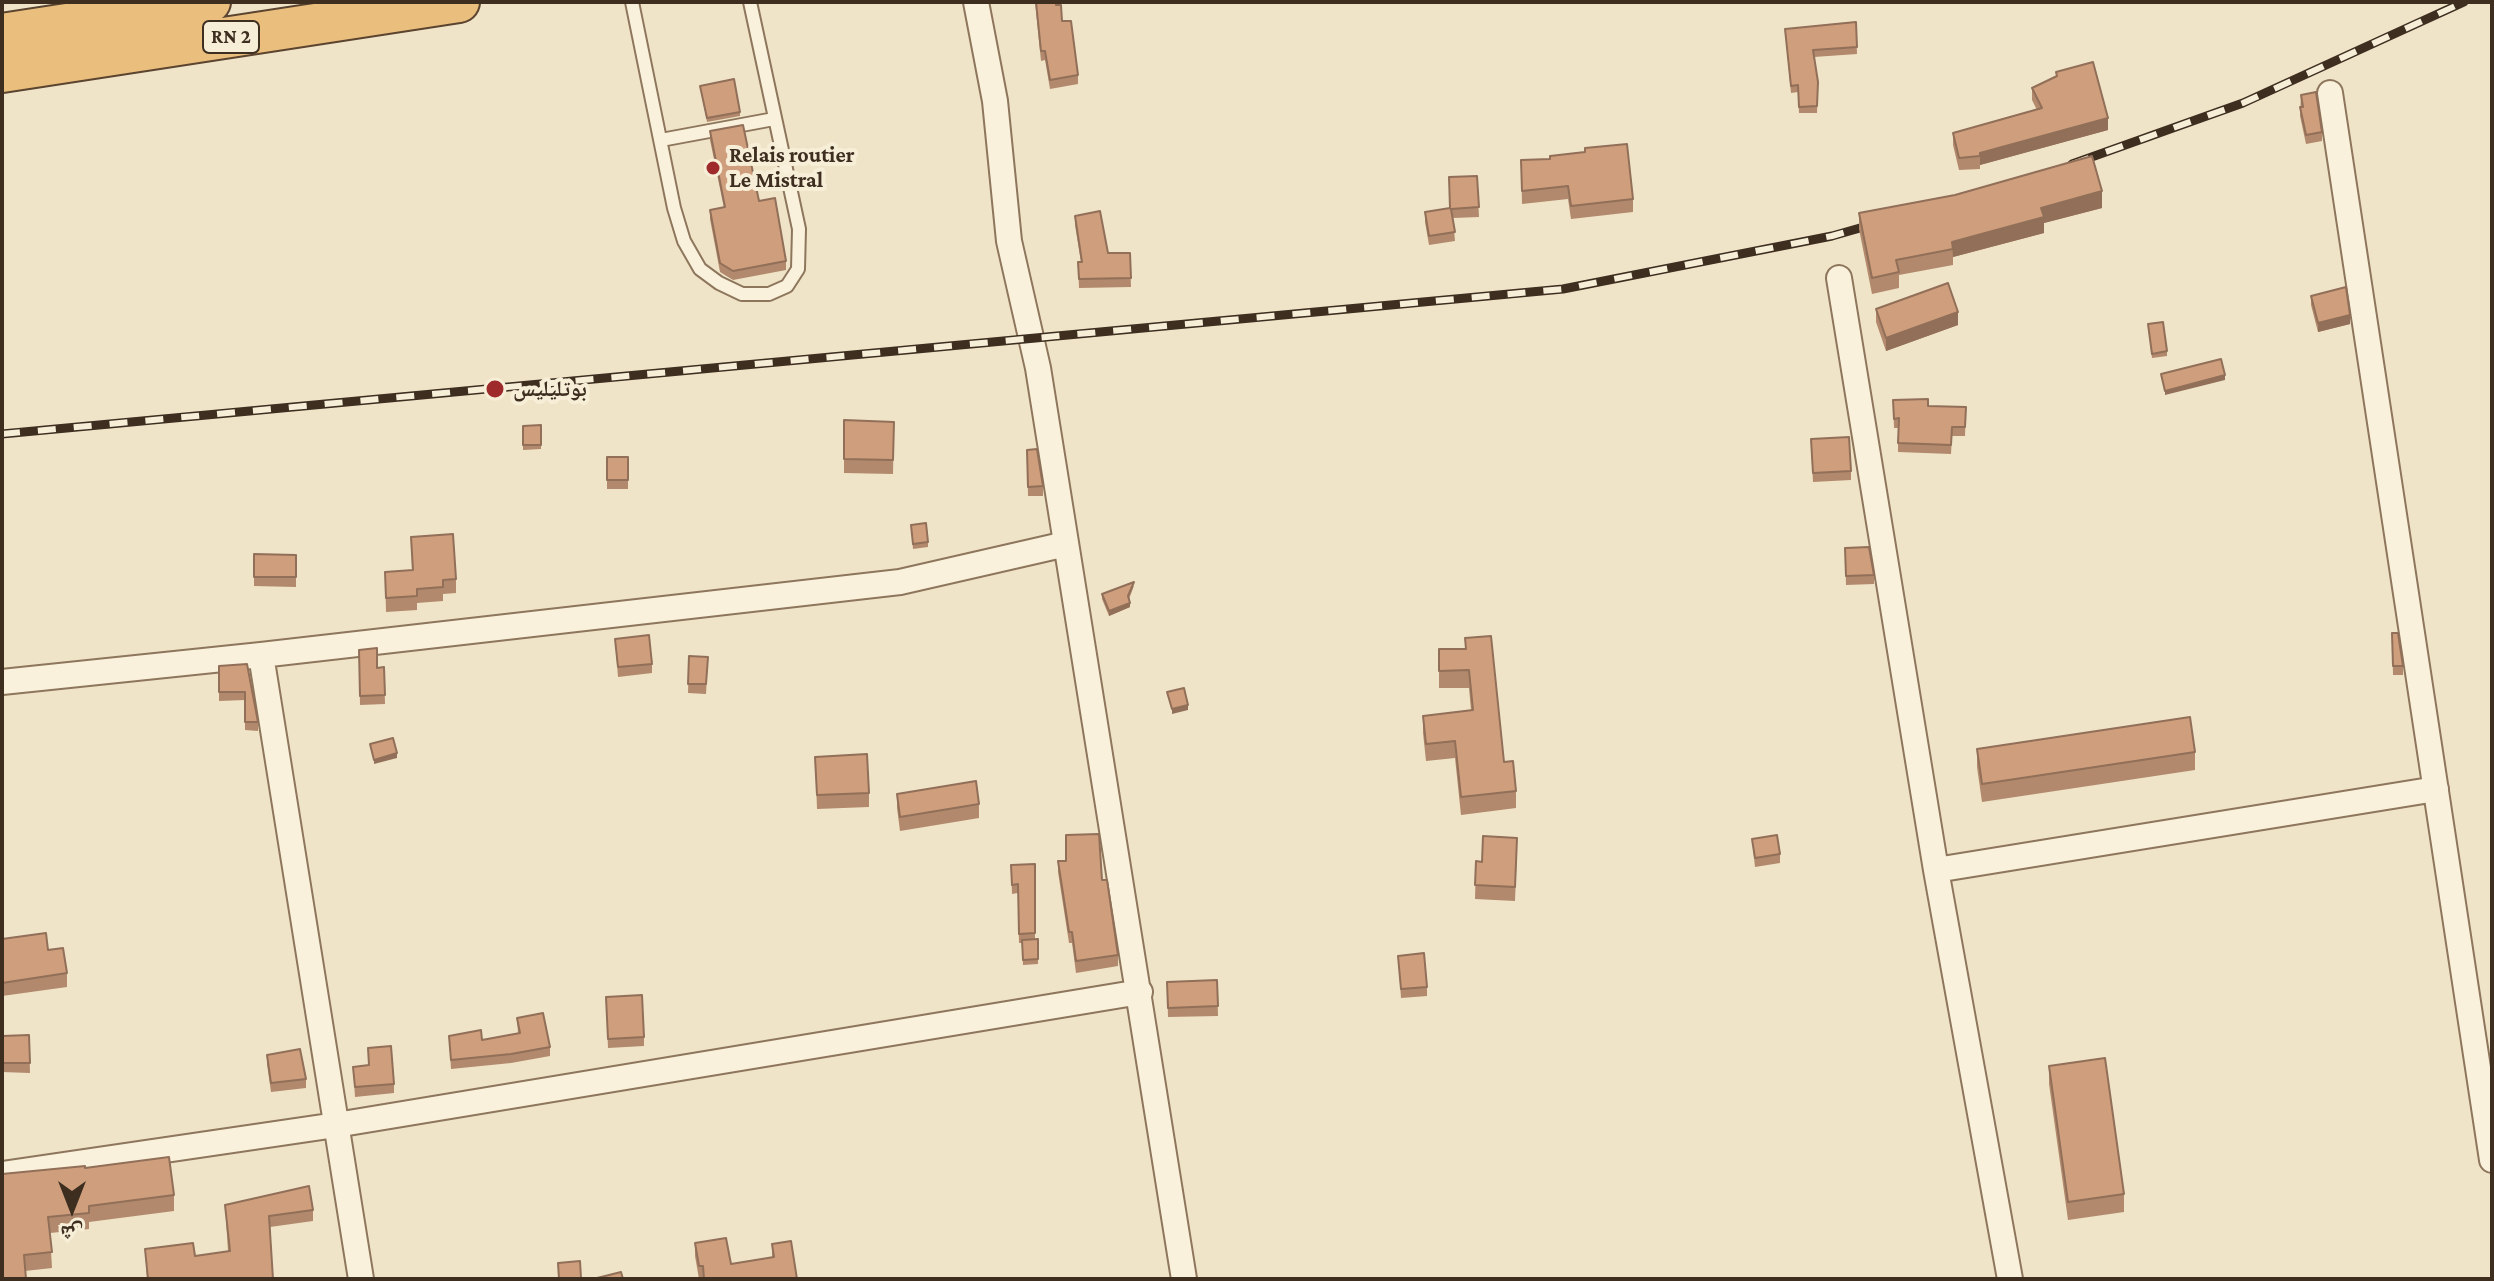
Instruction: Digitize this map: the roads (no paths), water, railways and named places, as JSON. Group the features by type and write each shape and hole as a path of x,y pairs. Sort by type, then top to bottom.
{"highway":[{"name":"RN 2","path":"2,34 210,2"},
{"name":"RN 2","path":"2,72 459,2"}],"street":[{"path":"976,2 995,101 1009,241 1038,368 1184,1279"},
{"path":"2330,93 2492,1160"},
{"path":"1839,278 1936,870 2010,1279"},
{"path":"2,682 900,582 1066,544"},
{"path":"261,655 361,1279"},
{"path":"1936,870 2436,789"},
{"path":"2,1174 336,1125 1140,992"}],"lane":[{"path":"632,2 674,208 684,241 700,269 719,283 742,294 769,294 787,286 798,269 799,229 750,2"},
{"path":"661,140 774,119"}],"railway":[{"path":"2072,164 2243,103 2464,2"},
{"path":"2,434 1563,289 1832,236 1881,222"}],"place":[{"name":"Relais routier Le Mistral","path":"713,168"},
{"name":"بوتليليس","path":"495,389"}]}
